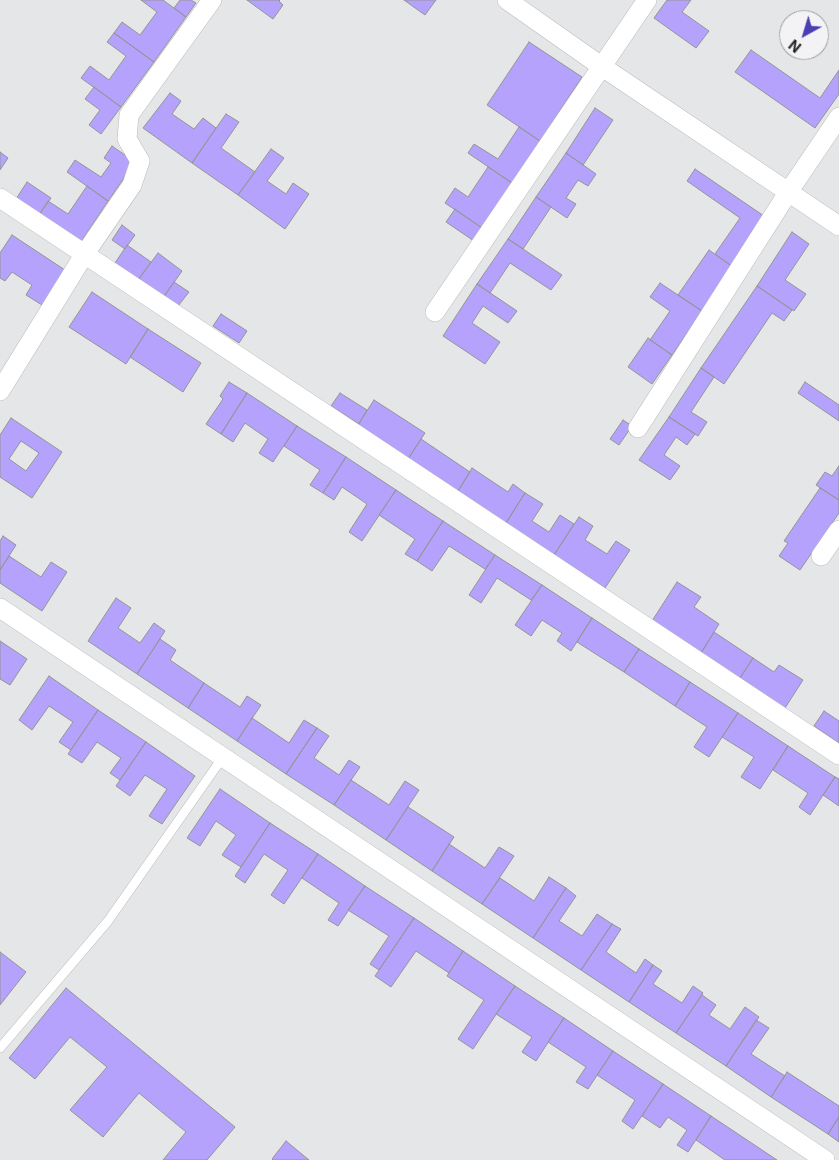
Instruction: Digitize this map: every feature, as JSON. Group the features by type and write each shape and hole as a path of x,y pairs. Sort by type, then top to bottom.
{"street":[{"path":"0,391 84,255 132,184 140,162 127,139 129,115 212,0"},
{"path":"507,0 601,66 839,226"},
{"path":"435,312 647,0"},
{"path":"638,428 789,191 839,117"},
{"path":"0,198 839,755"},
{"path":"821,556 839,530"},
{"path":"0,608 825,1160"}],"lane":[{"path":"0,1048 108,921 223,757"}],"building":[{"path":"141,0 163,0 186,17 154,62 114,33 122,22 140,35 157,12"},
{"path":"180,0 191,0 196,3 186,17 174,8"},
{"path":"247,0 280,0 283,5 273,19"},
{"path":"404,0 436,0 425,15"},
{"path":"667,0 691,0 682,12 709,31 696,48 654,18"},
{"path":"114,33 154,62 121,107 81,78 90,66 109,80 126,56 107,42"},
{"path":"529,42 582,77 540,141 487,105"},
{"path":"751,50 820,98 839,70 839,94 815,128 735,72"},
{"path":"94,87 121,107 101,134 89,125 100,110 85,99"},
{"path":"170,93 181,101 172,114 194,129 203,118 216,128 192,163 143,128"},
{"path":"595,108 613,120 583,165 566,153"},
{"path":"226,114 239,122 221,148 255,172 238,195 192,163"},
{"path":"519,127 540,141 512,183 468,153 474,144 498,159"},
{"path":"112,146 135,162 108,201 67,172 75,160 101,177 111,163 104,158"},
{"path":"271,149 284,158 267,181 286,194 293,183 309,194 285,229 238,195"},
{"path":"0,152 8,158 0,170"},
{"path":"566,153 596,174 588,186 578,180 566,198 576,204 567,218 536,197"},
{"path":"488,167 512,183 482,228 445,203 455,188 468,197"},
{"path":"695,169 767,218 733,267 715,254 740,218 687,181"},
{"path":"27,182 51,198 39,215 16,199"},
{"path":"87,186 108,201 80,243 39,215 48,201 68,214"},
{"path":"536,197 551,207 523,249 508,239"},
{"path":"455,209 482,228 474,241 446,222"},
{"path":"122,225 135,235 125,249 112,240"},
{"path":"792,232 809,244 785,280 806,294 794,311 757,286"},
{"path":"12,235 65,270 42,305 26,295 32,285 12,272 5,281 0,278 0,253"},
{"path":"508,239 562,275 551,290 510,263 490,293 477,284"},
{"path":"127,245 151,262 138,280 115,263"},
{"path":"709,250 733,267 702,311 678,295"},
{"path":"158,253 182,271 163,298 138,280"},
{"path":"174,282 189,292 178,306 164,296"},
{"path":"660,283 702,311 672,355 650,340 670,311 650,297"},
{"path":"477,284 517,311 508,323 483,306 472,323 500,342 485,364 443,336"},
{"path":"757,286 792,310 784,321 772,313 724,384 701,368"},
{"path":"92,292 148,329 126,364 69,327"},
{"path":"221,314 247,331 239,343 213,326"},
{"path":"148,329 201,363 183,392 130,357"},
{"path":"648,338 672,355 652,384 628,367"},
{"path":"701,368 714,377 691,412 707,422 698,436 669,417"},
{"path":"229,382 247,393 221,434 206,424 223,399 220,396"},
{"path":"805,382 839,405 839,421 798,393"},
{"path":"247,393 297,426 273,462 259,453 268,439 245,423 233,442 221,434"},
{"path":"340,393 367,410 359,424 331,406"},
{"path":"374,400 425,433 408,459 357,426"},
{"path":"669,417 695,434 687,445 676,437 664,455 680,466 670,480 639,460"},
{"path":"11,418 62,452 32,498 0,477 0,435","holes":["21,441 39,453 26,471 9,459"]},
{"path":"623,420 632,426 619,445 610,439"},
{"path":"297,426 346,457 323,493 310,485 320,470 284,446"},
{"path":"421,439 470,472 458,491 408,459"},
{"path":"346,457 396,490 362,541 349,532 367,504 342,487 334,500 323,493"},
{"path":"839,466 839,500 816,485 825,472 832,476"},
{"path":"472,468 508,492 513,484 525,493 506,523 458,491"},
{"path":"820,488 839,500 839,513 800,570 779,556 788,543 784,541"},
{"path":"396,490 443,521 417,561 405,554 415,539 379,515"},
{"path":"525,493 543,504 532,521 549,532 560,515 574,524 554,555 506,523"},
{"path":"579,517 593,526 585,540 607,554 616,541 630,550 605,588 554,555"},
{"path":"443,521 495,555 485,569 449,546 432,571 417,561"},
{"path":"3,536 16,545 0,570 0,541"},
{"path":"495,555 542,585 531,600 497,578 481,603 469,595"},
{"path":"9,556 41,577 51,562 67,572 42,611 0,583 0,570"},
{"path":"677,582 701,597 694,607 719,624 701,653 652,621"},
{"path":"542,585 592,618 571,651 557,641 562,633 542,620 531,636 515,625"},
{"path":"116,598 131,608 118,628 140,643 154,623 165,631 137,674 88,641"},
{"path":"592,618 639,649 624,672 577,642"},
{"path":"714,632 753,658 740,678 701,653"},
{"path":"160,639 176,650 170,660 204,683 188,708 137,674"},
{"path":"0,641 27,659 10,685 0,679"},
{"path":"639,649 690,682 675,706 624,672"},
{"path":"753,658 774,672 779,665 803,680 785,708 740,678"},
{"path":"49,676 98,710 71,750 59,742 73,722 49,706 32,730 19,720"},
{"path":"690,682 738,713 709,757 694,747 707,727 675,706"},
{"path":"204,683 240,707 247,696 261,705 237,741 188,708"},
{"path":"98,710 146,742 120,780 110,773 121,758 97,742 82,763 68,754"},
{"path":"824,711 839,721 839,743 814,726"},
{"path":"738,713 788,746 760,789 741,777 754,757 722,737"},
{"path":"252,718 289,743 304,720 317,728 286,774 237,741"},
{"path":"317,728 329,736 314,758 339,775 349,760 360,767 334,805 286,774"},
{"path":"146,742 195,776 162,824 149,816 167,789 145,775 130,796 116,786"},
{"path":"788,746 835,777 810,815 799,807 808,793 773,770"},
{"path":"835,777 839,779 839,806 823,795"},
{"path":"351,780 389,805 405,781 419,790 386,840 334,805"},
{"path":"220,789 270,823 241,867 222,855 236,835 216,821 200,846 187,838"},
{"path":"408,807 454,837 432,871 386,840"},
{"path":"270,823 318,854 284,904 271,895 288,870 264,854 245,883 235,876"},
{"path":"449,844 485,868 499,847 514,856 482,904 432,871"},
{"path":"318,854 365,886 338,926 328,920 339,903 302,878"},
{"path":"549,877 566,888 533,938 482,904 500,878 534,901"},
{"path":"365,886 414,918 379,970 370,964 389,936 348,910"},
{"path":"566,888 576,896 559,921 582,936 597,914 612,924 581,970 533,938"},
{"path":"414,918 463,951 449,973 416,951 391,987 375,976"},
{"path":"612,924 621,929 606,952 636,973 645,959 653,965 629,1002 581,970"},
{"path":"463,951 515,986 473,1049 458,1039 484,1000 447,976"},
{"path":"0,952 26,972 0,1005"},
{"path":"653,965 662,971 653,984 682,1003 693,986 703,993 676,1033 629,1002"},
{"path":"515,986 564,1018 536,1061 522,1052 532,1037 496,1014"},
{"path":"66,988 235,1127 207,1160 163,1160 186,1132 139,1093 103,1137 70,1110 107,1067 70,1037 35,1079 9,1058"},
{"path":"702,995 716,1005 709,1015 730,1029 745,1007 759,1017 726,1066 676,1033"},
{"path":"564,1018 613,1051 588,1089 576,1082 586,1067 548,1042"},
{"path":"756,1020 769,1028 751,1054 785,1076 771,1097 726,1066"},
{"path":"613,1051 663,1084 633,1129 622,1121 635,1100 597,1075"},
{"path":"787,1072 839,1106 839,1117 828,1134 771,1097"},
{"path":"663,1084 711,1116 688,1152 677,1145 687,1130 668,1117 660,1128 642,1116"},
{"path":"711,1116 777,1160 725,1160 696,1140"},
{"path":"839,1117 839,1142 828,1134"},
{"path":"286,1141 309,1160 273,1160"}]}
